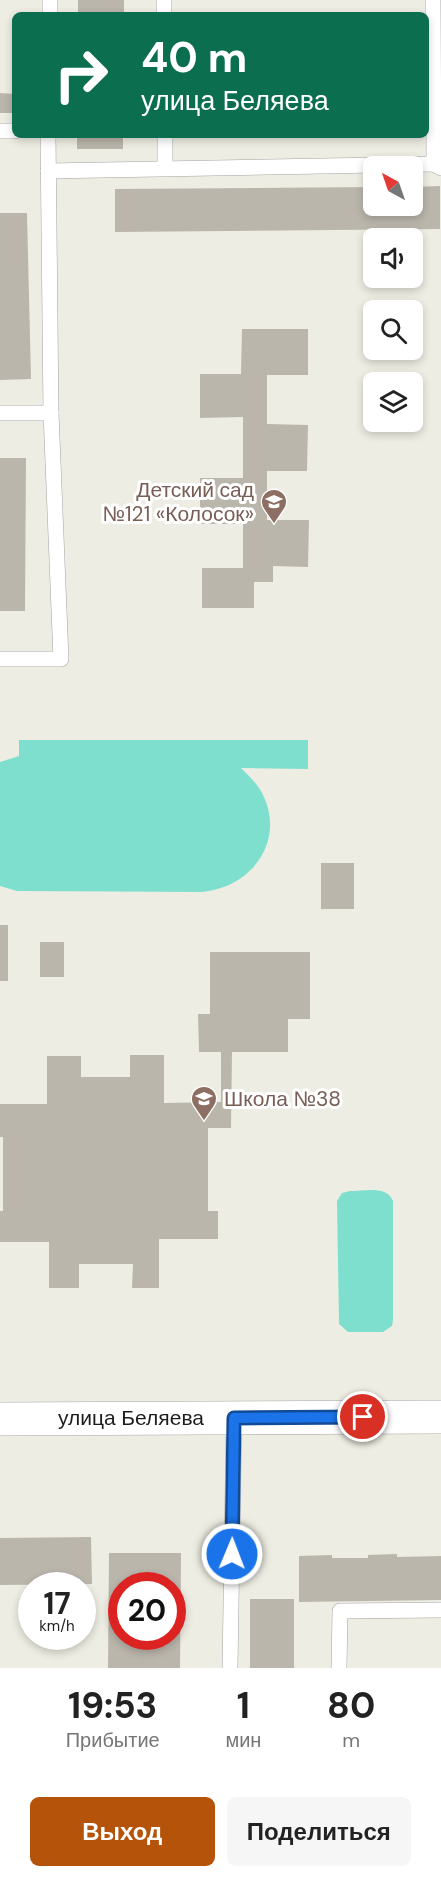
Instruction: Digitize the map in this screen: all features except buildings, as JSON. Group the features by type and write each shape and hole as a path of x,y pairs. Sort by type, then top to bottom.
{"street":[{"name":"улица Беляева","path":"0,1419 441,1417"}],"lane":[{"path":"48,171 437,166 433,0"},
{"path":"0,659 61,659 51,413 48,138"},
{"path":"165,138 165,168"},
{"path":"0,413 51,413"},
{"path":"230,1668 234,1418"},
{"path":"339,1668 340,1611 441,1610"}],"shaded area":[{"path":"19,740 308,740 308,769 241,768 257,785 264,797 269,814 270,831 266,847 258,861 247,873 218,889 200,892 17,891 0,886 0,762 19,756"},
{"path":"380,1191 390,1196 393,1201 393,1320 392,1326 383,1332 348,1332 339,1324 337,1201 342,1193"}],"place":[{"name":"Детский сад №121 «Колосок»","path":"274,525"},
{"name":"Школа №38","path":"204,1122"}],"route":[{"path":"232,1554 234,1418 363,1417"}]}
